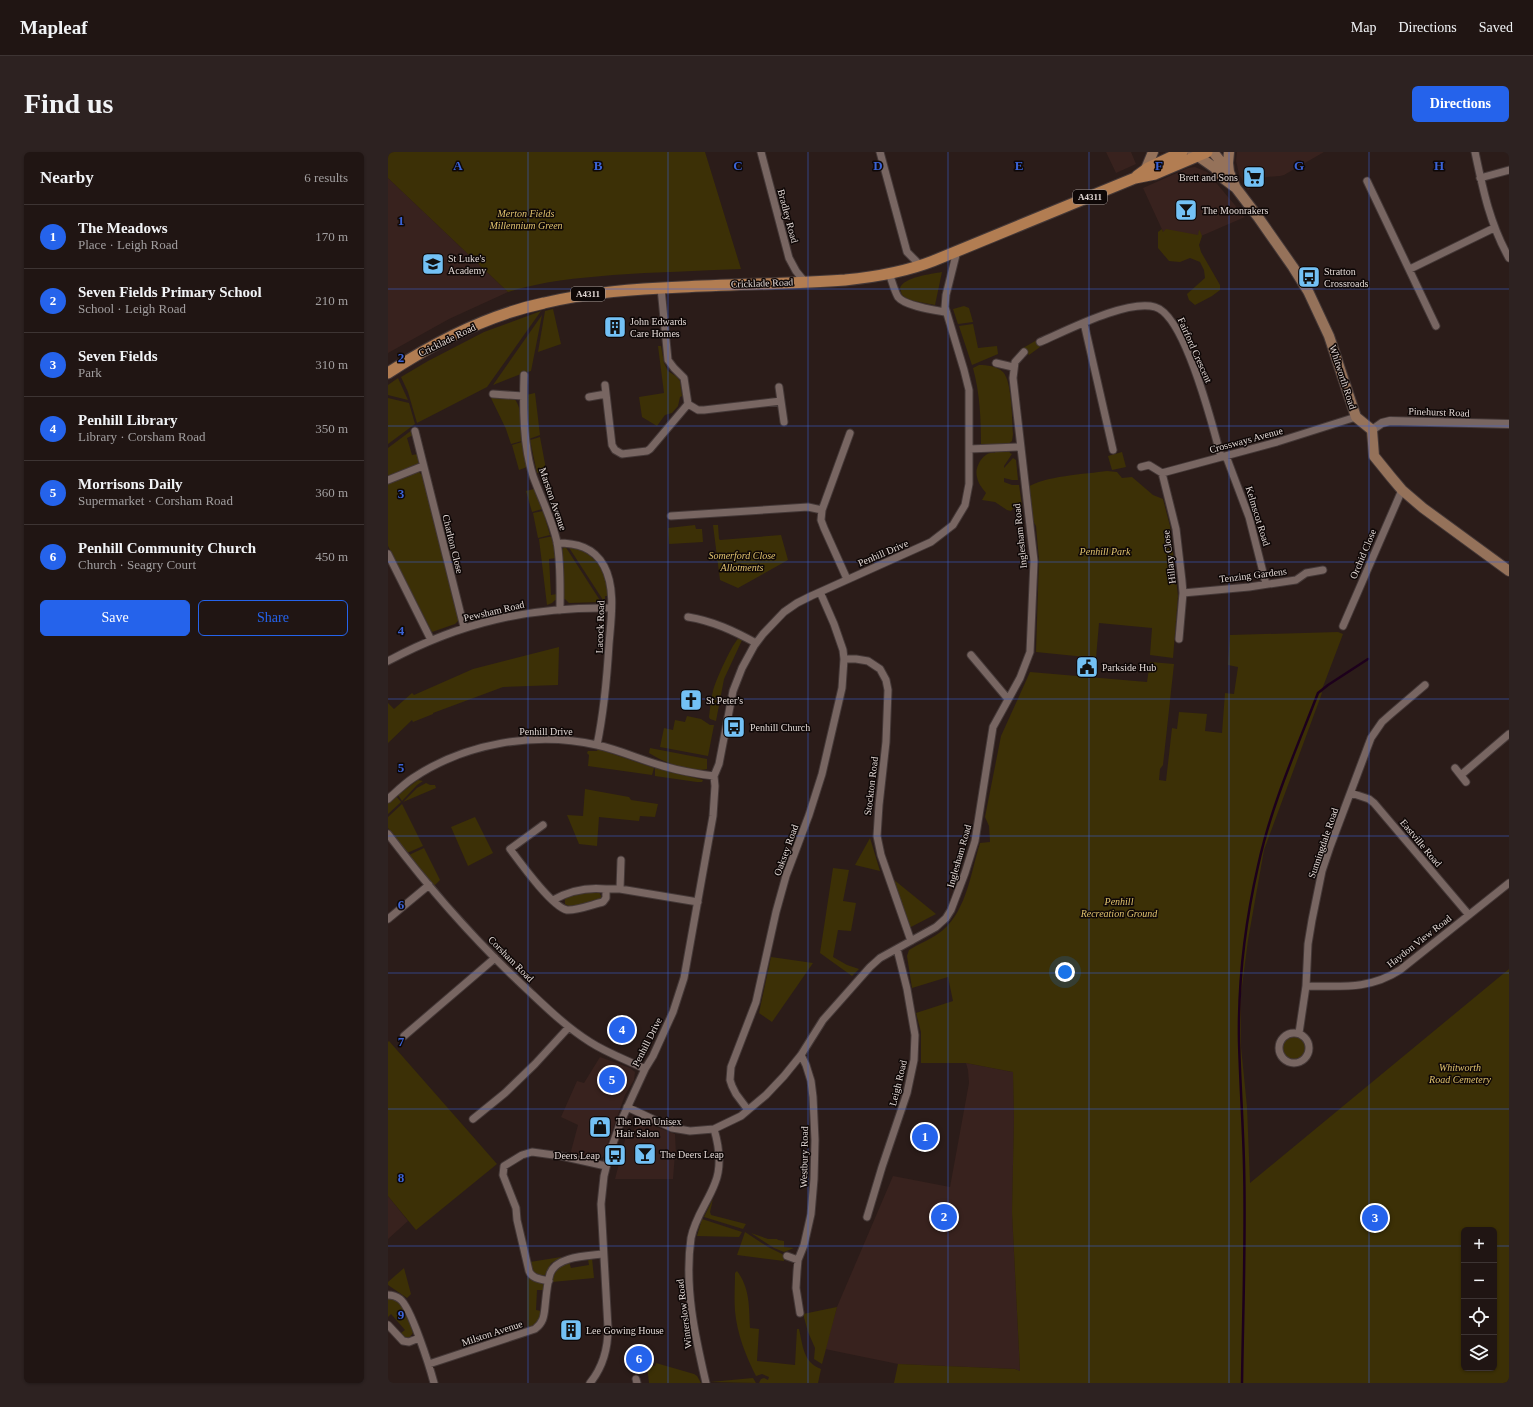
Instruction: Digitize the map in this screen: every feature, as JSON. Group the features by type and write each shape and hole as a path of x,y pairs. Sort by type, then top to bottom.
{"main road":[{"path":"1145,170 1154,152"},
{"name":"Cricklade Road","path":"1135,178 1145,170 1182,152"},
{"name":"Whitworth Road","path":"1214,152 1229,172 1236,188 1272,235 1308,291 1329,336 1356,417 1372,430"},
{"path":"1229,152 1229,172"},
{"name":"Cricklade Road","path":"388,373 419,354 457,334 526,308 586,294 661,288 845,280 890,273 920,265 1135,178 1155,174 1199,153"},
{"name":"Whitworth Road","path":"1199,153 1224,179 1236,188"},
{"path":"1372,430 1374,456 1402,490 1422,508 1509,571"}],"street":[{"name":"Bradley Road","path":"761,152 789,258 794,268 805,282"},
{"path":"880,152 907,252 920,265"},
{"path":"1475,152 1489,215 1509,258"},
{"path":"1480,178 1509,170"},
{"path":"1367,180 1436,326"},
{"path":"1410,269 1494,228"},
{"name":"Penhill Drive","path":"593,1382 603,1359 607,1342 608,1328 601,1199 606,1166 613,1142 627,1107 668,1025 680,992 687,966 713,816 715,786 714,776 719,764 733,691 742,668 756,643 784,612 797,603 846,579 938,538 953,525 962,512 967,499 970,449 969,390 946,312 946,295 957,251"},
{"path":"890,273 896,293 902,301 912,305 946,312"},
{"path":"605,385 612,445 615,450 622,454 641,452 650,449 688,404 684,378 668,360 661,288"},
{"name":"Fairford Crescent","path":"1040,342 1119,310 1138,306 1155,307 1165,312 1175,327 1192,363 1224,456"},
{"path":"1084,323 1113,450"},
{"path":"970,449 1020,447 1013,367 1017,358 1024,352"},
{"path":"996,363 1013,367"},
{"name":"Marston Avenue","path":"524,375 523,396 526,442 530,466 548,513 557,543 559,558 560,610"},
{"path":"779,386 784,422"},
{"path":"493,394 523,396"},
{"path":"589,397 606,394"},
{"path":"688,404 698,410 704,410 781,401"},
{"name":"Crossways Avenue","path":"1162,473 1277,442 1356,417"},
{"name":"Pinehurst Road","path":"1372,430 1382,423 1390,421 1509,424"},
{"name":"Charlton Close","path":"415,431 464,627"},
{"path":"846,579 821,520 822,510 850,433"},
{"name":"Inglesham Road","path":"627,1107 661,1124 680,1130 698,1131 714,1129 734,1120 773,1088 801,1055 823,1020 855,982 875,962 936,927 944,920 951,910 958,895 979,824 993,727 1027,662 1031,646 1033,547 1020,447"},
{"name":"Kelmscot Road","path":"1224,456 1249,517 1266,584"},
{"path":"1141,467 1149,465 1162,473"},
{"path":"388,480 423,466"},
{"name":"Hillary Close","path":"1162,473 1176,529 1183,593 1179,639"},
{"name":"Orchid Close","path":"1343,626 1402,490"},
{"path":"671,516 808,507 822,510"},
{"name":"Lacock Road","path":"557,543 576,544 589,551 601,561 611,584 607,683 597,745"},
{"path":"388,554 431,640"},
{"name":"Tenzing Gardens","path":"1183,593 1296,580 1306,573 1323,570"},
{"name":"Oaksey Road","path":"748,1110 732,1086 730,1080 730,1067 756,1002 773,923 786,876 809,815 825,763 841,693 844,658 836,629 820,592"},
{"name":"Pewsham Road","path":"388,661 431,640 464,627 512,615 560,610 611,608"},
{"path":"688,617 708,621 726,627 756,643"},
{"path":"971,655 1008,699"},
{"name":"Stockton Road","path":"844,658 868,661 880,669 886,680 888,690 887,735 877,836 881,855 905,927 911,940"},
{"name":"Sunningdale Road","path":"1299,1033 1306,986 1308,944 1316,896 1330,847 1364,754 1376,731 1391,714 1425,685"},
{"path":"1461,775 1509,734"},
{"name":"Penhill Drive","path":"388,799 420,774 456,757 484,747 512,742 568,740 597,745 665,767 714,776"},
{"path":"1455,768 1466,782"},
{"name":"Eastville Road","path":"1351,793 1362,796 1374,803 1469,915"},
{"path":"543,825 510,849 538,885 564,909 570,910 603,902 606,898 606,889"},
{"name":"Corsham Road","path":"388,834 429,885 495,958 569,1027 590,1042 645,1069"},
{"path":"620,889 621,860"},
{"name":"Haydon View Road","path":"1306,986 1353,986 1370,984 1383,980 1400,970 1509,883"},
{"path":"388,919 429,885"},
{"path":"553,900 562,895 585,890 620,889 698,902"},
{"name":"Leigh Road","path":"867,1218 882,1167 907,1093 914,1060 915,1035 897,949"},
{"path":"404,1036 495,958"},
{"path":"473,1119 535,1064 569,1027"},
{"path":"1299,1033 1308,1041 1308,1053 1300,1062 1288,1062 1280,1053 1280,1041 1288,1034 1299,1033"},
{"name":"Westbury Road","path":"800,1313 796,1279 798,1260 804,1245 810,1214 815,1154 814,1097 809,1073 801,1055"},
{"name":"Winterslow Road","path":"706,1383 699,1354 692,1310 690,1256 693,1230 701,1210 716,1182 718,1173 718,1147 714,1129"},
{"path":"549,1280 535,1278 530,1274 518,1226 516,1208 502,1169 506,1164 532,1152 561,1156 606,1166"},
{"name":"Milston Avenue","path":"429,1364 535,1329 541,1323 544,1316 549,1280 551,1271 554,1267 562,1262 603,1254"},
{"path":"787,1256 798,1260"},
{"path":"388,1295 397,1297 404,1303 429,1364 434,1383"},
{"path":"388,1325 398,1338 405,1342 419,1338"}],"shaded area":[{"path":"1106,152 1131,152 1136,164 1116,173"},
{"path":"1237,152 1324,152 1284,175 1266,177 1248,190 1239,174 1236,161"},
{"path":"1195,167 1207,172 1245,217 1171,249 1143,188 1188,168"},
{"name":"St Luke's Academy","path":"388,178 508,292 449,319 388,353"},
{"path":"600,1057 630,1068 635,1072 634,1080 625,1095 603,1157 594,1161 570,1155 578,1125 561,1117 577,1081 584,1083"},
{"path":"966,1063 1013,1072 1014,1117 1012,1212 1020,1371 1015,1369 898,1364 825,1349 837,1307 893,1176 950,1187 969,1083"},
{"path":"643,1122 675,1134 676,1154 673,1179 615,1179 626,1136"},
{"path":"388,1196 408,1221 388,1239"}],"green space":[{"name":"Merton Fields Millennium Green","path":"388,152 705,152 741,269 586,277 560,280 508,292 388,178"},
{"path":"1162,229 1163,232 1166,229 1198,235 1199,230 1200,231 1202,236 1199,245 1201,252 1220,285 1220,290 1195,305 1189,300 1187,294 1205,278 1204,270 1200,262 1190,258 1180,262 1169,261 1158,248 1158,232"},
{"path":"942,272 935,305 909,300 902,295 900,288 907,281"},
{"path":"964,306 969,308 973,322 958,324 953,309"},
{"path":"553,309 561,344 538,352 545,311"},
{"path":"541,311 487,387 417,423 408,392 401,377 484,332"},
{"path":"542,315 531,371 493,385"},
{"path":"973,324 978,348 997,346 998,354 972,365 959,326"},
{"path":"1037,340 1040,347 1029,355 1023,348"},
{"path":"658,346 661,346 664,363 668,371 680,381 682,396 680,397 678,406 672,413 665,415 657,426 642,417 639,397 664,393"},
{"path":"979,365 998,368 1006,377 1010,392 1013,434 1012,441 1008,444 981,446 980,407 973,368"},
{"path":"398,378 408,400 388,395 388,385"},
{"path":"535,393 540,435 529,439 526,395"},
{"path":"490,396 514,398 517,402 520,413 522,441 511,444 506,429"},
{"path":"388,398 409,403 415,424 388,444"},
{"path":"412,430 413,435 407,438 412,455 418,454 419,463 388,477 388,448"},
{"path":"540,437 546,469 537,473 530,440"},
{"path":"522,442 527,467 519,470 512,445"},
{"path":"995,451 1009,451 1012,454 1004,468 1013,458 1016,460 1018,480 1004,478 1004,482 1012,485 1019,485 1022,506 1016,505 1011,511 995,502 982,500 986,493 978,481 976,473 978,464 987,454 995,453"},
{"path":"1122,452 1126,467 1112,470 1108,456"},
{"path":"418,471 423,476 459,620 455,624 432,632 388,546 388,482"},
{"name":"Penhill Park","path":"1107,471 1117,472 1122,478 1132,477 1153,495 1163,499 1170,526 1178,596 1173,658 1150,655 1152,628 1099,623 1096,658 1036,652 1039,560 1036,526 1031,518 1027,488 1034,484 1054,478"},
{"path":"534,489 542,509 532,512 526,491"},
{"path":"543,511 550,535 538,538 533,513"},
{"path":"695,525 696,529 702,529 703,542 669,544 668,528"},
{"name":"Somerford Close Allotments","path":"713,525 718,525 720,540 781,535 788,560 738,588 720,580"},
{"path":"553,536 556,558 549,559 551,595 557,594 557,600 547,605 539,539"},
{"path":"565,546 601,602 569,603 565,599 562,599 561,551"},
{"path":"568,546 592,557 602,570 607,586 608,596 605,596 605,599 603,600"},
{"path":"1338,632 1343,634 1264,850 1248,940 1241,994 1241,1047 1247,1107 1250,1183 1509,969 1509,1383 894,1383 898,1364 1015,1369 1020,1371 1012,1212 1014,1117 1013,1072 966,1063 921,1063 921,1032 916,1013 953,1001 948,977 912,988 907,956 909,950 943,930 958,912 967,890 980,843 990,842 989,826 985,817 1001,736 1030,672 1147,682 1150,662 1174,664 1163,765 1160,769 1159,780 1166,781 1172,728 1177,729 1179,712 1207,714 1205,731 1222,733 1225,693 1234,694 1238,667 1228,665 1230,635"},
{"path":"740,637 743,638 724,679 716,721 710,719 709,717 714,686 729,653"},
{"path":"559,647 558,685 503,687 413,722 412,720 388,743 388,703 394,709 412,693 414,695 473,669"},
{"path":"687,716 701,719 710,725 714,725 708,756 660,747 664,728 673,730 675,720 685,722"},
{"path":"650,748 707,759 707,769 700,770 677,766 649,753"},
{"path":"598,749 654,768 652,775 588,766 588,751 597,751"},
{"path":"655,768 703,780 702,782 697,782 655,776"},
{"path":"418,780 423,781 417,785 402,801 398,795"},
{"path":"426,783 435,785 436,788 403,802 417,788"},
{"path":"585,789 629,797 631,800 658,804 655,817 640,816 639,821 599,817 597,846 579,844 567,815 583,816"},
{"path":"396,796 401,802 388,814 388,803"},
{"path":"402,804 423,846 407,853 388,828 388,817"},
{"path":"475,817 493,853 468,866 451,827"},
{"path":"870,838 880,871 855,865"},
{"path":"424,848 440,880 434,886 409,855"},
{"path":"833,868 849,870 843,901 856,903 851,931 838,930 833,957 847,965 859,969 852,976 820,953"},
{"path":"893,879 936,914 909,928"},
{"path":"590,891 599,892 602,898 571,907 565,904 565,899 568,897"},
{"path":"771,957 813,963 772,1022 759,1013"},
{"path":"1294,1037 1302,1040 1305,1048 1302,1056 1294,1059 1286,1056 1283,1048 1286,1040"},
{"path":"389,1041 497,1164 416,1230 388,1196"},
{"path":"713,1199 710,1212 711,1215 746,1224 743,1229 704,1217"},
{"path":"702,1219 742,1232 739,1237 697,1236"},
{"path":"745,1232 768,1247 784,1255 784,1261 737,1255"},
{"path":"751,1233 768,1239 784,1241 784,1247 794,1248 784,1252 774,1248"},
{"path":"561,1257 551,1263 545,1275 540,1276 533,1273 530,1262"},
{"path":"592,1258 594,1278 552,1282 554,1275 562,1265 569,1262 571,1268 589,1265 588,1259"},
{"path":"404,1268 411,1294 407,1298 388,1285 388,1282"},
{"path":"737,1271 747,1291 750,1328 759,1329 757,1361 795,1365 797,1329 799,1329 807,1358 815,1366 821,1369 818,1383 759,1383 761,1379 764,1378 768,1380 769,1377 762,1374 756,1376 745,1353 736,1320 735,1273"},
{"path":"527,1274 536,1278 543,1284 544,1287 544,1290 537,1290 536,1310 541,1311 540,1317 529,1329 527,1326"},
{"path":"388,1298 398,1302 408,1317 413,1333 408,1339 405,1339 401,1335 401,1333 405,1330 391,1314 388,1317"},
{"path":"837,1307 822,1364 814,1359 815,1348 808,1332 803,1314"},
{"path":"656,1363 694,1374 701,1383 649,1383 647,1366 655,1366"},
{"path":"753,1378 756,1383 710,1382"}],"waterway":[{"path":"1242,1383 1245,1191 1239,1056 1239,1019 1241,975 1249,909 1263,844 1277,800 1318,693 1368,659"}],"place":[{"name":"Brett and Sons","path":"1254,177"},
{"name":"The Moonrakers","path":"1186,210"},
{"name":"St Luke's Academy","path":"433,264"},
{"name":"Stratton Crossroads","path":"1309,277"},
{"name":"John Edwards Care Homes","path":"615,327"},
{"name":"Parkside Hub","path":"1087,667"},
{"name":"St Peter's","path":"691,700"},
{"name":"Penhill Church","path":"734,727"},
{"name":"Penhill Library","path":"622,1030"},
{"name":"Morrisons Daily","path":"612,1080"},
{"name":"The Den Unisex Hair Salon","path":"600,1127"},
{"name":"The Meadows","path":"925,1137"},
{"name":"The Deers Leap","path":"645,1154"},
{"name":"Deers Leap","path":"615,1155"},
{"name":"Seven Fields Primary School","path":"944,1217"},
{"name":"Seven Fields","path":"1375,1218"},
{"name":"Lee Gowing House","path":"571,1330"},
{"name":"Penhill Community Church","path":"639,1359"}],"park label":[{"name":"Penhill Recreation Ground","path":"1119,906"},
{"name":"Whitworth Road Cemetery","path":"1460,1072"}]}
